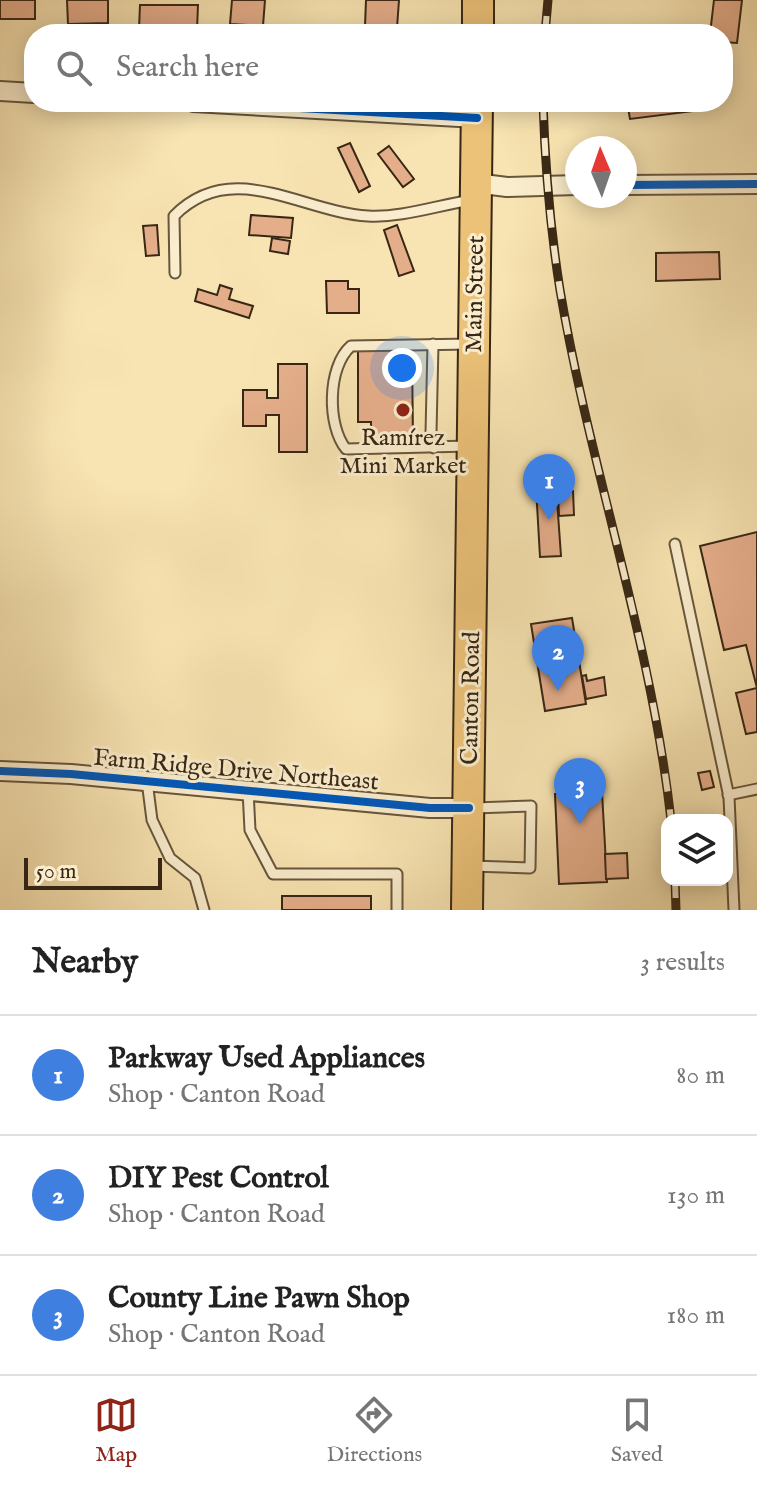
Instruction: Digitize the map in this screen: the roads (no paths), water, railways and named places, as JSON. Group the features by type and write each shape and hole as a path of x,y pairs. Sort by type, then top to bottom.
{"main road":[{"path":"478,0 478,24"},
{"name":"Main Street","path":"472,486 477,112"},
{"name":"Canton Road","path":"467,910 472,486"}],"street":[{"path":"0,91 24,92"},
{"path":"637,185 757,184"},
{"path":"475,191 565,185"},
{"name":"Farm Ridge Drive Northeast","path":"0,771 147,781 438,809 469,808"}],"lane":[{"path":"175,273 174,216 186,204 206,194 230,188 252,189 363,216 390,216 475,191"},
{"path":"433,344 430,365 434,448"},
{"path":"472,446 346,449 335,429 335,374 345,351 351,346 474,344"},
{"path":"675,544 728,795 734,910"},
{"path":"147,781 152,820 170,858 195,878 204,910"},
{"path":"728,795 757,789"},
{"path":"248,790 250,830 273,874 397,874 397,910"},
{"path":"468,866 530,868 531,806 469,808"}],"railway":[{"path":"546,24 548,0"},
{"path":"543,112 548,196 560,290 587,423 649,686 670,814"},
{"path":"675,886 676,910"}],"place":[{"name":"Ramírez Mini Market","path":"403,410"},
{"name":"Parkway Used Appliances","path":"549,520"},
{"name":"DIY Pest Control","path":"558,691"},
{"name":"County Line Pawn Shop","path":"580,824"}]}
